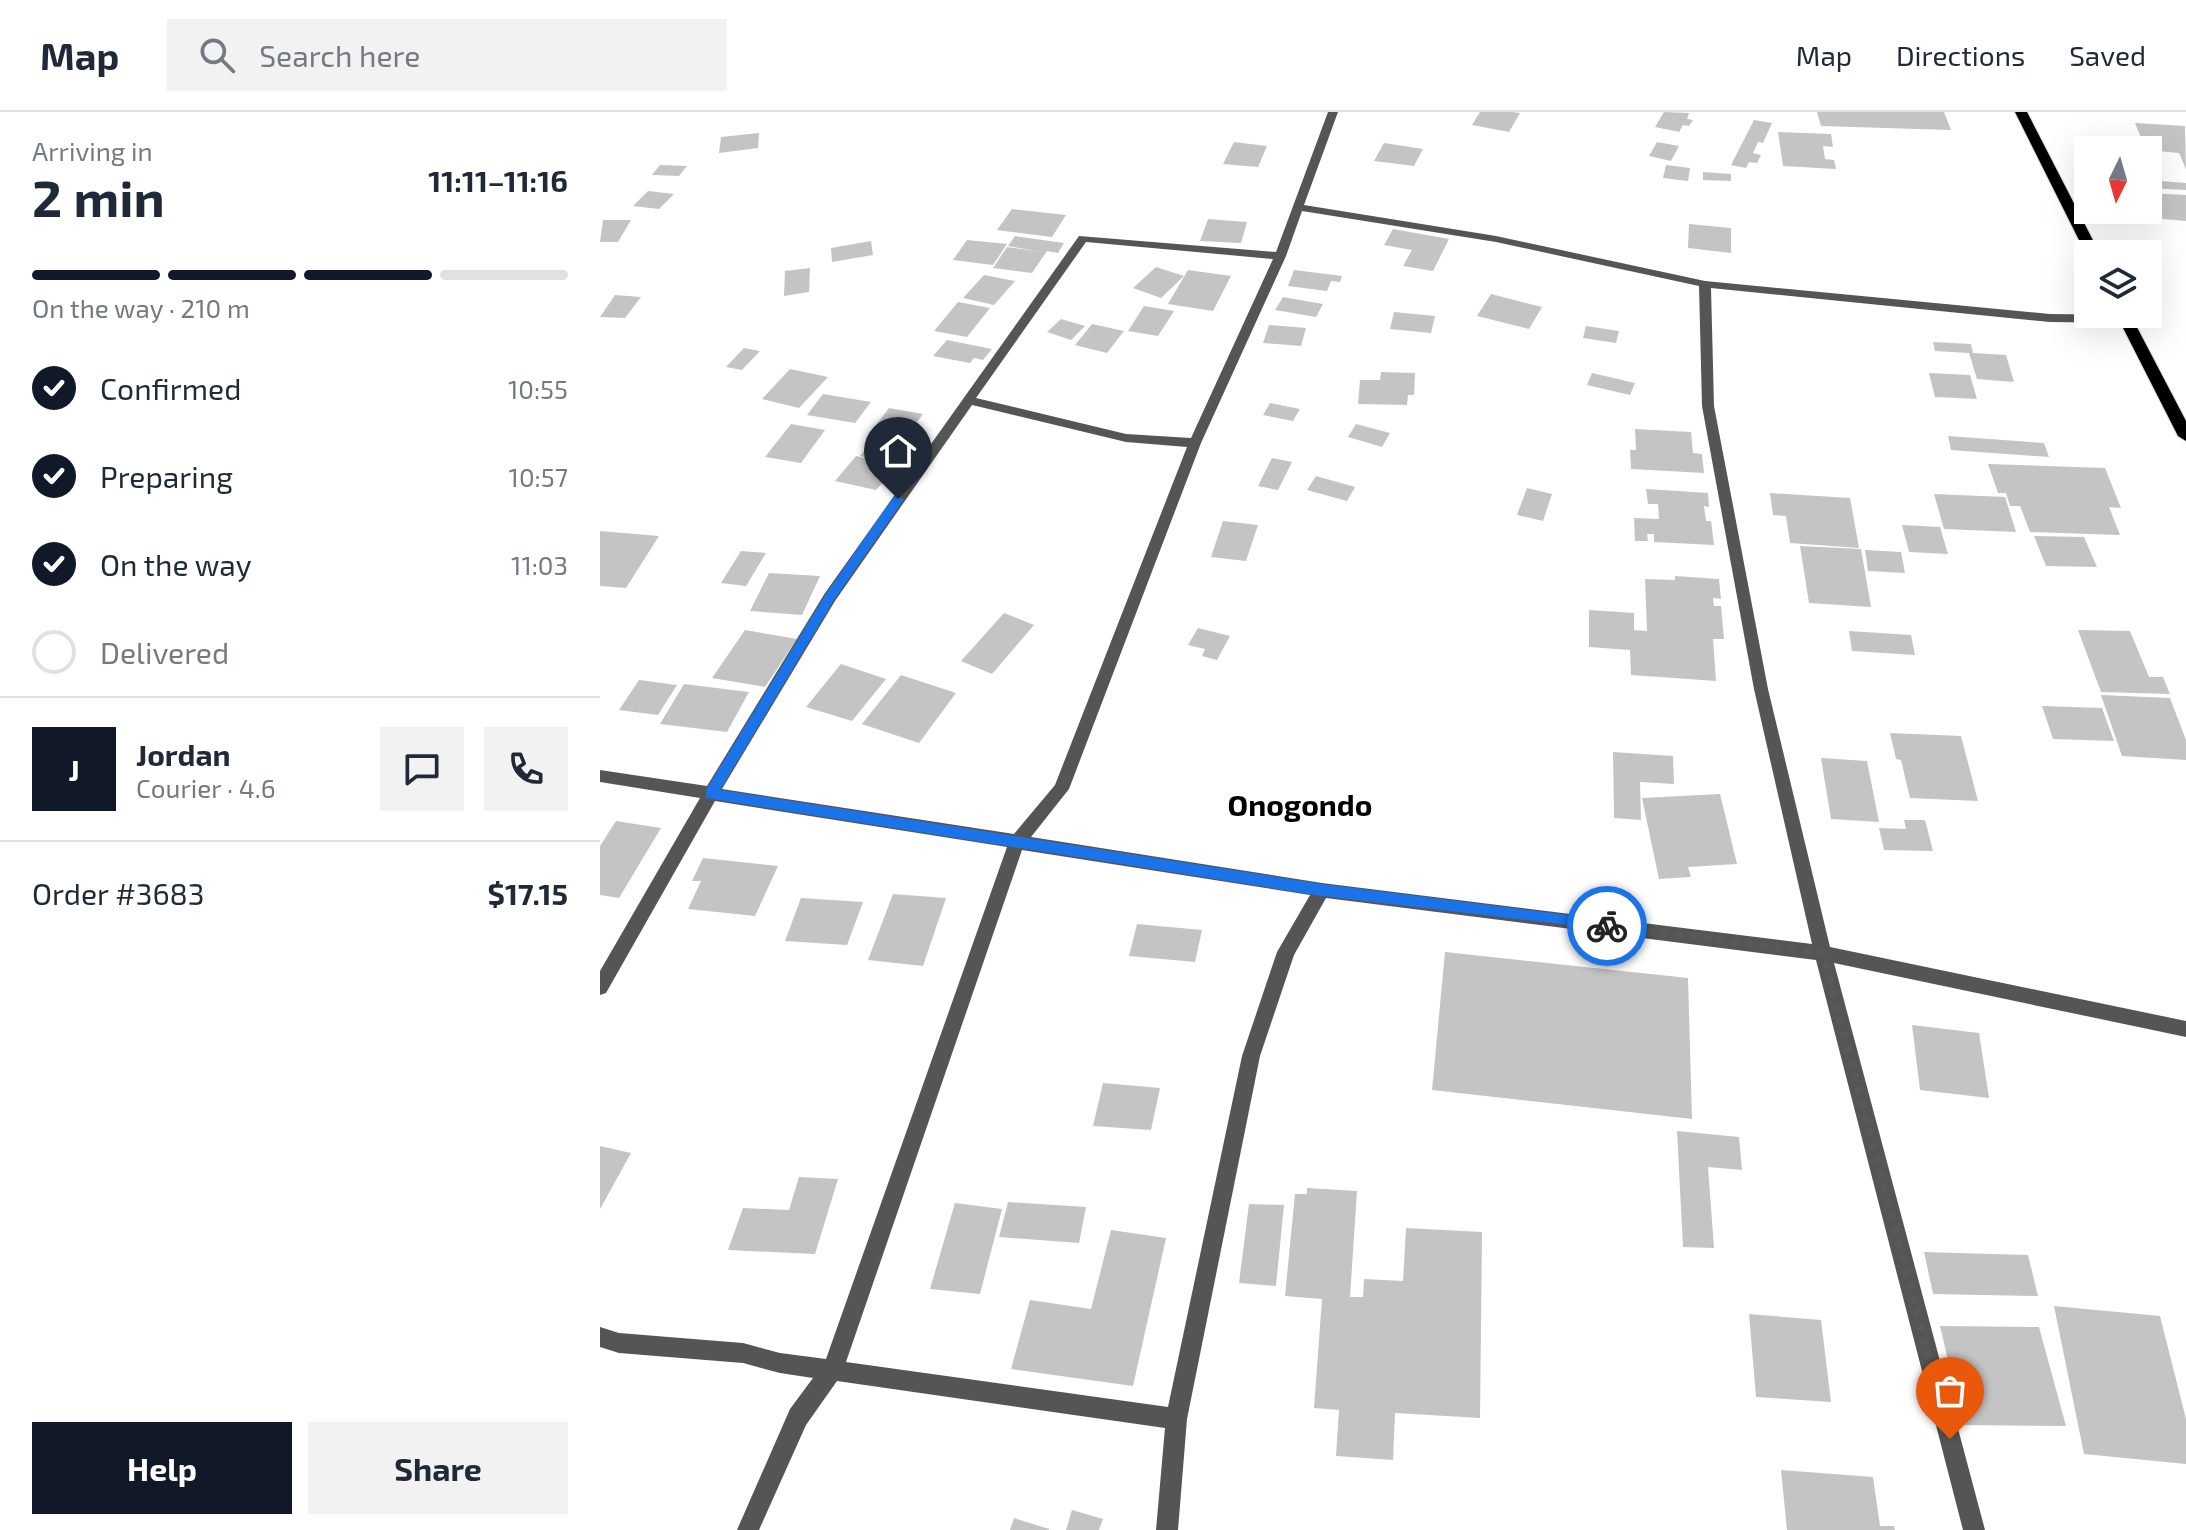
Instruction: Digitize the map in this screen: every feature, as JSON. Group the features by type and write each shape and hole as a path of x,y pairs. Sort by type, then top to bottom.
{"main road":[{"path":"2021,112 2086,240"},
{"path":"2131,328 2186,436"}],"street":[{"path":"748,1530 798,1417 833,1369 1017,842 1061,789 1195,443 1280,256 1333,112"},
{"path":"1298,207 1496,239 1705,284 2035,317 2074,317"},
{"path":"600,987 607,960 830,597 1083,238 1280,256"},
{"path":"1705,284 1708,406 1761,689 1823,953 1974,1530"},
{"path":"967,400 1126,438 1195,443"},
{"path":"600,776 1322,890 1823,953 2186,1029"},
{"path":"1167,1530 1176,1419 1251,1056 1286,952 1322,890"},
{"path":"600,1337 619,1343 743,1353 780,1363 1176,1419"}],"building":[{"path":"1480,112 1520,113 1509,132 1472,125"},
{"path":"1664,112 1689,113 1687,119 1693,120 1689,126 1683,125 1679,132 1655,127"},
{"path":"1817,112 1944,112 1951,130 1821,126"},
{"path":"1754,120 1772,123 1763,143 1758,142 1753,153 1761,155 1757,163 1749,162 1746,168 1731,165"},
{"path":"2135,123 2185,126 2186,169 2179,153 2162,151 2162,136 2140,136"},
{"path":"1778,132 1831,134 1833,147 1823,146 1825,159 1834,160 1836,169 1783,166"},
{"path":"759,133 758,148 719,153 721,137"},
{"path":"1234,142 1267,146 1258,167 1223,164"},
{"path":"1657,142 1679,146 1671,161 1649,156"},
{"path":"1384,143 1423,149 1414,166 1374,161"},
{"path":"660,165 687,166 679,176 652,175"},
{"path":"1666,165 1690,168 1688,181 1663,178"},
{"path":"1703,172 1731,174 1731,181 1703,180"},
{"path":"2162,181 2186,183 2186,190 2162,189"},
{"path":"648,191 674,194 659,209 633,206"},
{"path":"2162,194 2186,195 2186,221 2162,219"},
{"path":"1012,209 1066,215 1052,237 997,230"},
{"path":"1208,219 1247,222 1241,243 1200,241"},
{"path":"603,220 631,220 618,242 600,242"},
{"path":"1689,224 1731,228 1731,253 1688,248"},
{"path":"1393,229 1449,239 1433,271 1403,266 1412,250 1384,245"},
{"path":"1015,236 1064,243 1058,253 1047,251 1032,273 993,268 1007,247 1042,252 1008,246"},
{"path":"967,240 1007,244 993,265 953,260"},
{"path":"871,241 873,255 832,262 831,248"},
{"path":"1156,267 1184,276 1161,298 1133,288"},
{"path":"810,268 809,292 784,296 785,271"},
{"path":"1188,270 1231,276 1213,311 1168,304"},
{"path":"1294,270 1342,276 1340,282 1331,281 1327,291 1288,286"},
{"path":"984,275 1015,281 994,305 963,298"},
{"path":"1491,294 1542,307 1529,329 1477,316"},
{"path":"615,295 641,297 625,318 600,317"},
{"path":"1283,297 1323,304 1316,317 1275,310"},
{"path":"958,302 990,308 967,337 934,331"},
{"path":"1144,306 1174,311 1158,336 1128,331"},
{"path":"1394,312 1435,316 1431,333 1390,329"},
{"path":"1061,319 1085,326 1071,340 1047,332"},
{"path":"1092,324 1124,331 1107,353 1075,345"},
{"path":"1269,325 1306,328 1301,346 1263,343"},
{"path":"1586,326 1619,331 1616,343 1583,338"},
{"path":"947,340 992,349 983,360 974,358 970,363 933,356"},
{"path":"1933,342 1971,344 1973,353 2006,355 2014,382 1977,379 1969,353 1935,351"},
{"path":"744,348 760,351 742,370 726,367"},
{"path":"790,369 828,377 799,408 762,399"},
{"path":"1381,372 1415,373 1414,395 1408,395 1407,405 1358,404 1360,380 1380,380"},
{"path":"1592,373 1635,383 1630,395 1587,385"},
{"path":"1929,373 1970,375 1977,399 1935,397"},
{"path":"823,394 871,402 855,423 807,415"},
{"path":"1270,403 1300,409 1293,421 1263,415"},
{"path":"889,408 923,414 905,438 871,432"},
{"path":"791,424 825,430 801,463 765,457"},
{"path":"1356,424 1390,433 1382,447 1348,437"},
{"path":"1635,429 1691,432 1693,453 1702,454 1704,473 1631,469 1630,450 1636,450"},
{"path":"1948,436 2044,443 2049,457 1951,450"},
{"path":"872,441 893,445 881,461 860,456"},
{"path":"856,456 897,466 876,490 835,481"},
{"path":"1272,458 1292,462 1278,490 1258,486"},
{"path":"1988,464 2105,468 2121,508 2109,507 2120,535 2030,532 2020,506 2010,506 2006,493 1998,493"},
{"path":"1316,476 1355,487 1347,501 1307,490"},
{"path":"1527,488 1552,494 1543,521 1517,515"},
{"path":"1646,489 1708,493 1709,507 1704,506 1706,521 1711,521 1714,545 1654,542 1654,534 1647,534 1648,541 1635,541 1634,518 1659,519 1658,504 1648,504"},
{"path":"1770,493 1850,498 1859,548 1790,543 1786,516 1773,515"},
{"path":"1934,494 2005,497 2016,532 1944,529"},
{"path":"1223,521 1258,525 1246,561 1211,557"},
{"path":"1902,525 1940,527 1948,554 1909,552"},
{"path":"600,531 659,536 626,588 600,586"},
{"path":"2034,536 2084,537 2097,567 2046,566"},
{"path":"1800,546 1861,549 1871,607 1809,603"},
{"path":"1865,550 1901,552 1905,573 1868,571"},
{"path":"741,551 766,553 746,586 721,583"},
{"path":"769,573 820,576 802,615 750,611"},
{"path":"1675,576 1719,579 1721,599 1713,598 1714,606 1721,606 1724,639 1713,639 1716,681 1631,675 1630,650 1589,647 1589,610 1634,613 1634,630 1647,631 1645,579 1675,580"},
{"path":"1004,613 1034,625 992,674 961,661"},
{"path":"1198,628 1230,636 1217,660 1202,656 1205,649 1188,645"},
{"path":"745,630 797,639 765,687 712,678"},
{"path":"2078,630 2130,631 2149,677 2163,677 2170,694 2101,692"},
{"path":"1849,631 1911,635 1915,655 1852,651"},
{"path":"841,664 886,679 852,721 806,707"},
{"path":"901,675 956,693 919,743 862,724"},
{"path":"639,680 677,685 658,715 619,710"},
{"path":"684,684 749,692 727,732 660,724"},
{"path":"2101,695 2170,698 2186,740 2186,760 2122,756"},
{"path":"2042,706 2102,708 2114,741 2053,739"},
{"path":"1890,733 1961,736 1978,801 1910,798 1901,760 1896,759"},
{"path":"1613,752 1673,756 1674,784 1640,782 1641,820 1614,818"},
{"path":"1821,758 1867,761 1879,822 1831,819"},
{"path":"1720,794 1737,864 1688,867 1691,877 1659,879 1642,798"},
{"path":"1904,820 1925,820 1933,851 1884,850 1879,828 1906,829"},
{"path":"616,821 661,828 619,898 600,895 600,846"},
{"path":"703,858 778,866 755,916 688,909 701,881 692,881"},
{"path":"893,894 946,898 923,966 868,960"},
{"path":"801,898 863,902 847,945 785,941"},
{"path":"1137,924 1202,930 1195,962 1129,956"},
{"path":"1445,952 1688,978 1692,1119 1432,1090"},
{"path":"1912,1025 1979,1033 1989,1098 1920,1090"},
{"path":"1103,1083 1160,1088 1151,1130 1093,1126"},
{"path":"1677,1131 1739,1137 1742,1170 1708,1167 1714,1248 1683,1247"},
{"path":"600,1146 631,1153 600,1209"},
{"path":"799,1177 838,1179 815,1254 728,1250 743,1208 789,1210"},
{"path":"1307,1188 1357,1191 1350,1297 1363,1297 1364,1279 1403,1281 1406,1228 1482,1232 1480,1418 1395,1413 1393,1460 1336,1456 1339,1410 1314,1408 1322,1299 1285,1296 1295,1194 1307,1194"},
{"path":"1008,1202 1086,1207 1079,1243 999,1237"},
{"path":"955,1203 1002,1209 980,1294 930,1289"},
{"path":"1249,1204 1284,1205 1276,1286 1239,1283"},
{"path":"1111,1230 1166,1238 1133,1386 1011,1369 1030,1300 1091,1309"},
{"path":"1924,1252 2028,1255 2038,1296 1933,1294"},
{"path":"2054,1306 2160,1316 2186,1419 2186,1464 2084,1454"},
{"path":"1749,1314 1821,1320 1831,1402 1756,1397"},
{"path":"1940,1326 2039,1327 2066,1426 1963,1425"},
{"path":"1781,1470 1873,1477 1880,1526 1894,1526 1895,1530 1787,1530"},
{"path":"1072,1510 1103,1519 1099,1530 1066,1530"},
{"path":"1014,1518 1049,1529 1049,1530 1010,1530"}],"way so far":[{"path":"1607,926 1823,953 1950,1439"}],"district":[{"name":"Onogondo","path":"1300,806"}],"route":[{"path":"898,499 830,597 711,794 1322,890 1607,926"}]}
